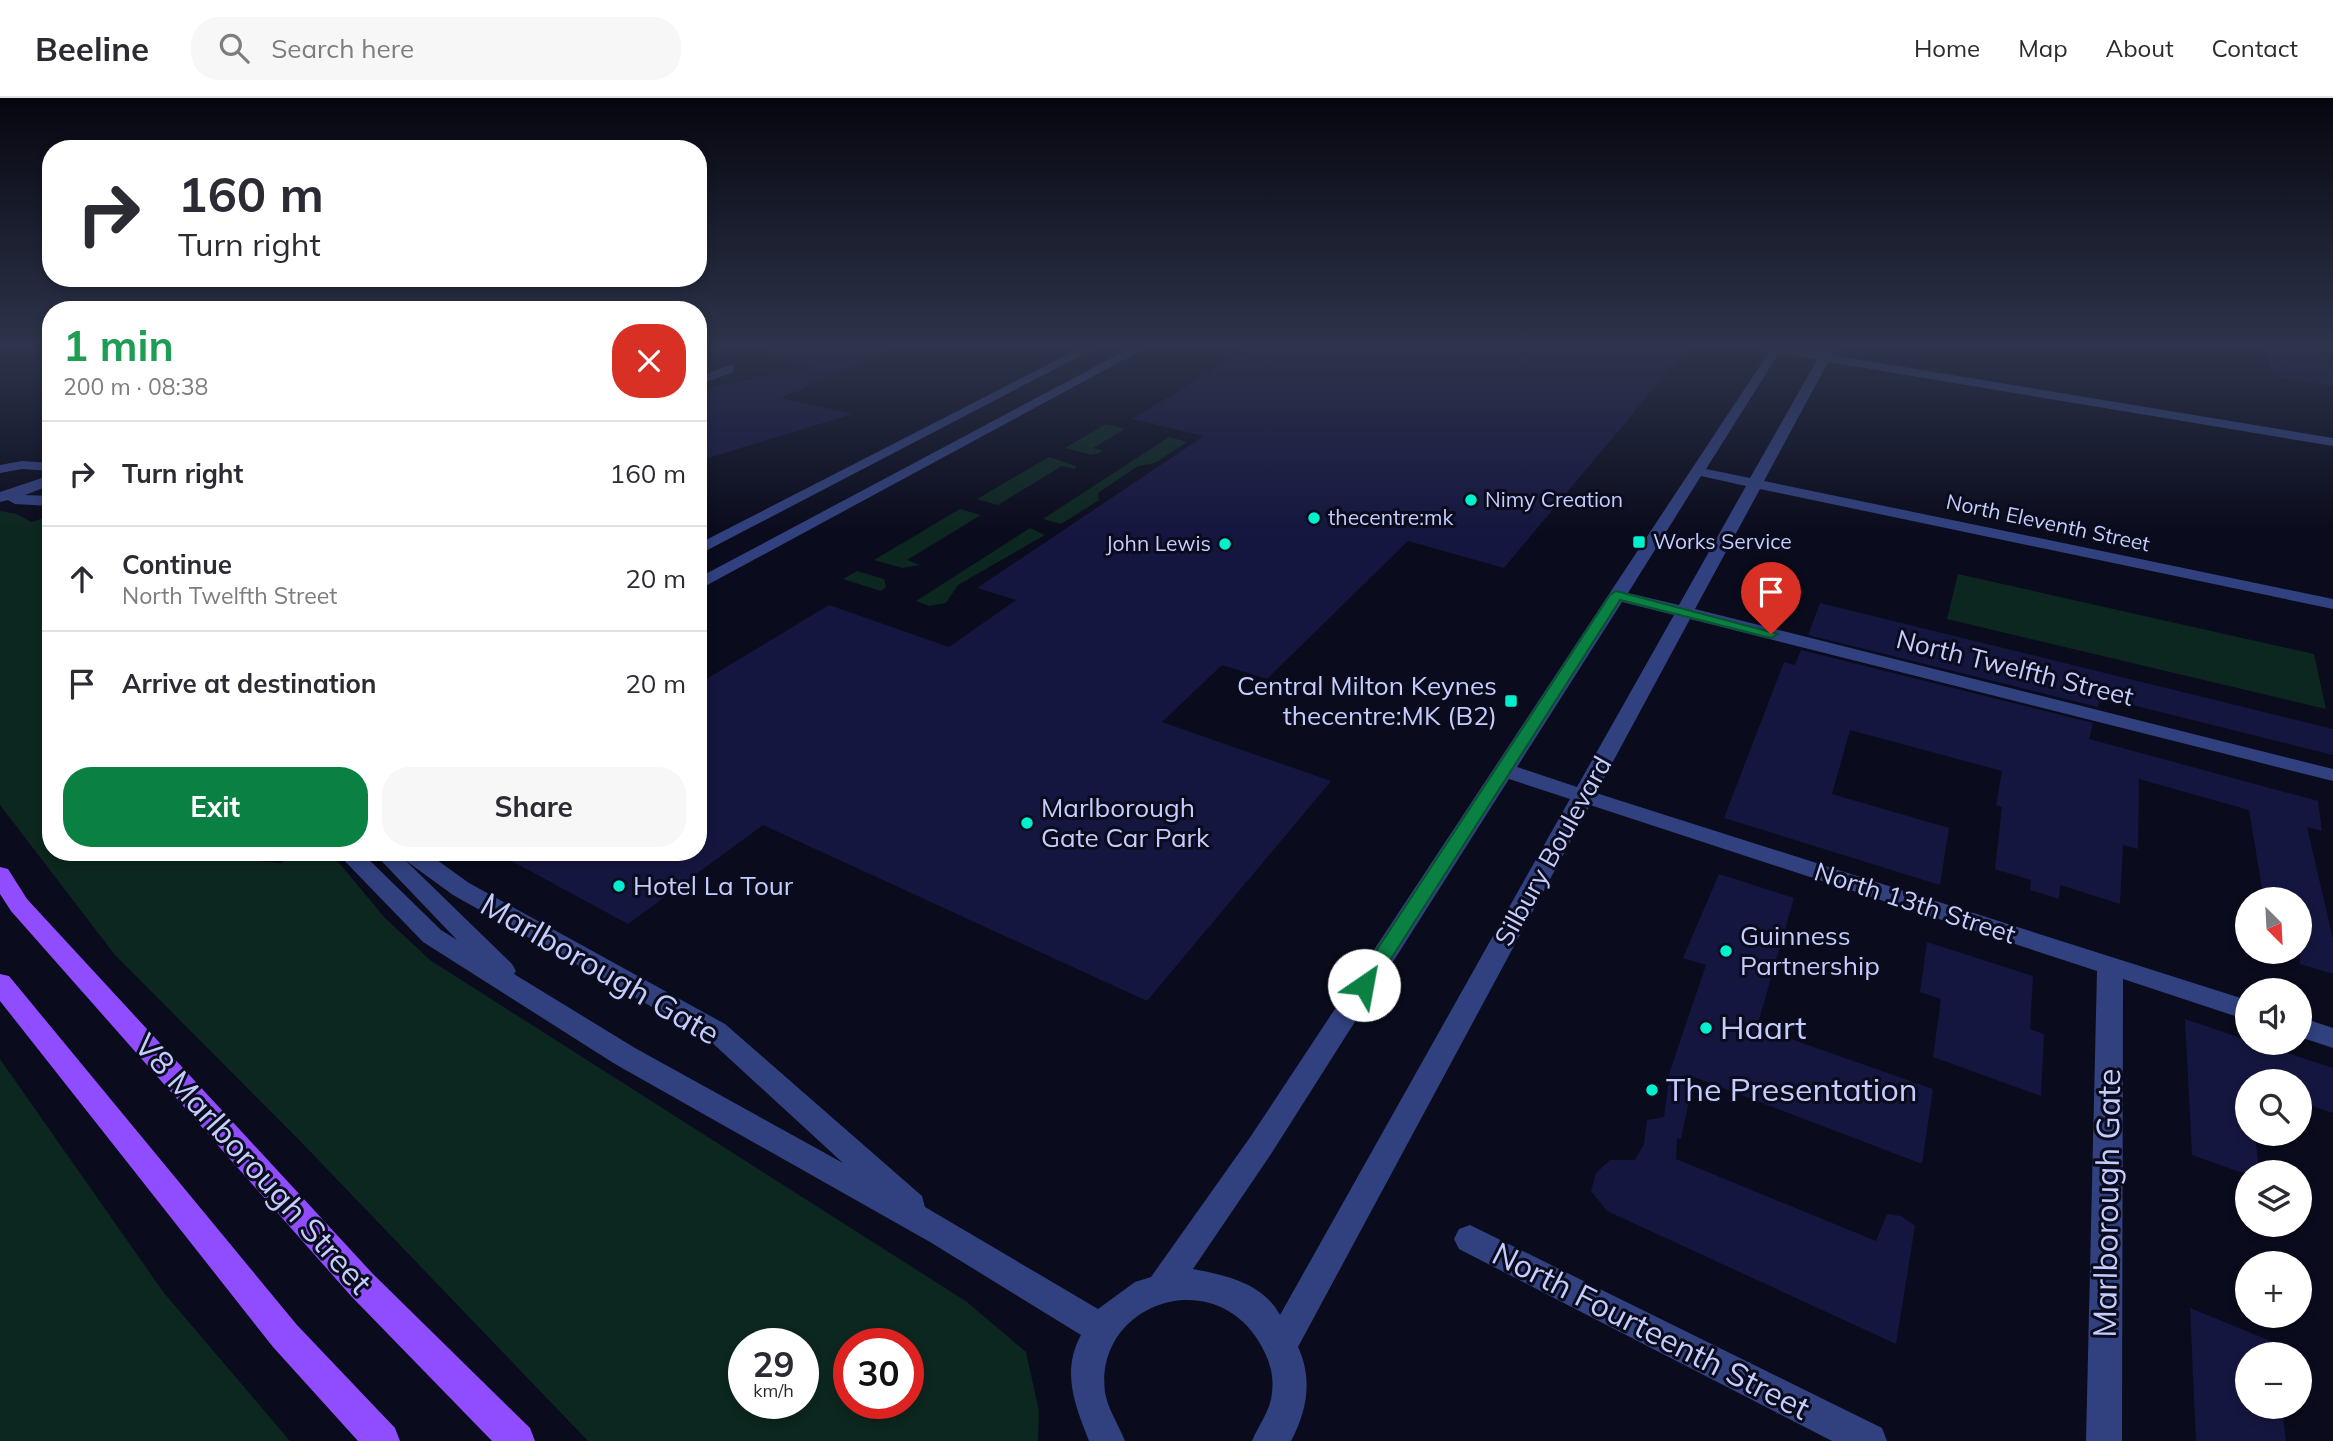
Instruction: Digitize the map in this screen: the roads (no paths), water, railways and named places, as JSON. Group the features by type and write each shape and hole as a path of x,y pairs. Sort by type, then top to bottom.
{"main road":[{"name":"V8 Marlborough Street","path":"0,875 19,905 362,1285 517,1441"},
{"path":"0,983 285,1336 382,1441"}],"street":[{"path":"707,545 974,408"},
{"path":"707,580 1028,408"},
{"path":"1164,1284 1217,1212 1261,1145 1737,408"},
{"name":"Silbury Boulevard","path":"1282,1344 1797,408"},
{"path":"2138,408 2333,442"},
{"path":"2165,408 2333,434"},
{"path":"0,469 42,460"},
{"path":"22,466 42,473"},
{"name":"North Eleventh Street","path":"1696,471 2333,604"},
{"path":"0,498 42,480"},
{"path":"0,498 42,501"},
{"name":"North Twelfth Street","path":"1616,595 2333,775"},
{"name":"North 13th Street","path":"1503,770 2235,1006"},
{"name":"Marlborough Gate","path":"356,861 432,936 625,1056 941,1232 1101,1329"},
{"name":"Marlborough Gate","path":"393,861 457,922 521,990"},
{"name":"Marlborough Gate","path":"422,861 461,890 598,962 716,1031 941,1232"},
{"name":"Marlborough Gate","path":"2104,1441 2110,966"},
{"path":"2312,1031 2333,1038"},
{"name":"North Fourteenth Street","path":"1470,1239 1869,1441"},
{"path":"1107,1441 1094,1421 1086,1390 1089,1358 1101,1329 1118,1308 1139,1294 1164,1284 1192,1282 1220,1287 1245,1300 1267,1319 1282,1344 1289,1367 1290,1390 1276,1439"}],"place":[{"name":"Nimy Creation","path":"1471,500"},
{"name":"thecentre:mk","path":"1314,518"},
{"name":"Works Service","path":"1639,542"},
{"name":"John Lewis","path":"1225,544"},
{"name":"Central Milton Keynes thecentre:MK (B2)","path":"1511,701"},
{"name":"Marlborough Gate Car Park","path":"1027,823"},
{"name":"Hotel La Tour","path":"619,886"},
{"name":"Guinness Partnership","path":"1726,951"},
{"name":"Haart","path":"1706,1028"},
{"name":"The Presentation","path":"1652,1090"}]}
